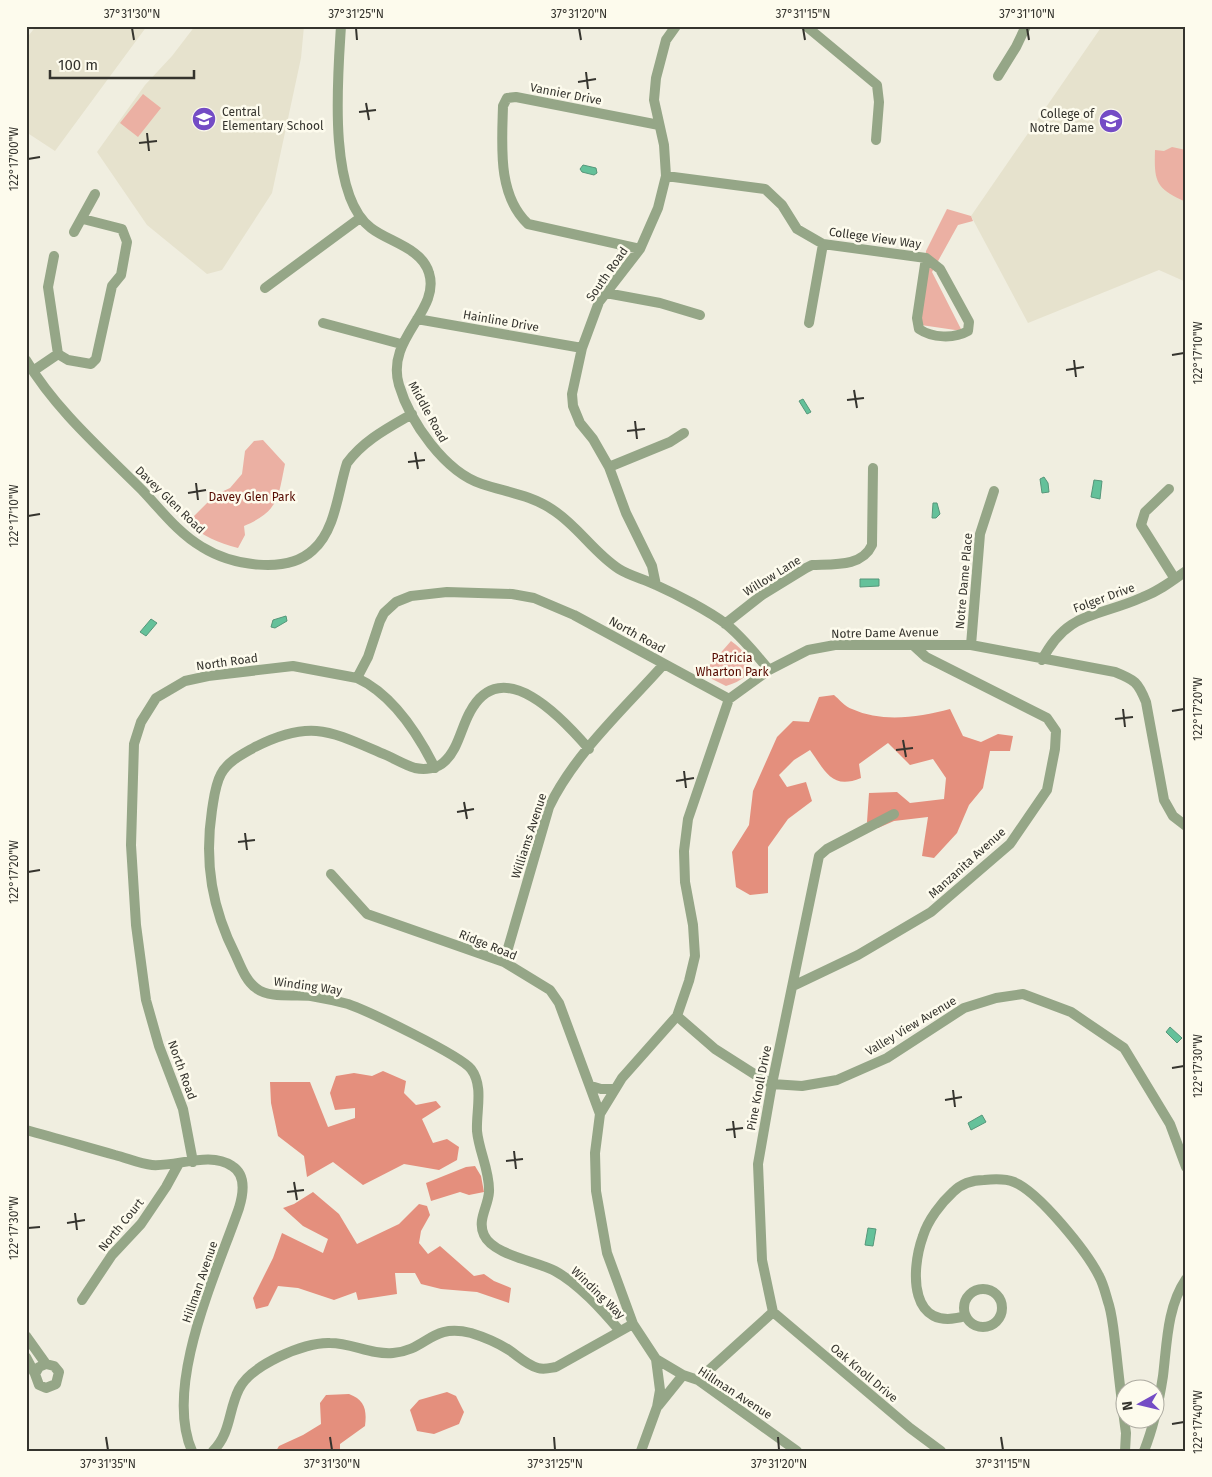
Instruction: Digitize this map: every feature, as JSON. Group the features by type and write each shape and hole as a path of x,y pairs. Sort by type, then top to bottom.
{"street":[{"path":"265,288 360,218 347,185 339,135 337,98 341,26"},
{"name":"South Road","path":"656,585 652,566 626,513 609,467 580,423 573,406 572,394 582,348 599,302 640,249 658,208 666,176 664,145 658,125 654,100 656,78 666,40 676,26"},
{"path":"806,26 877,85 880,102 876,140"},
{"path":"998,76 1016,48 1026,26"},
{"name":"Vannier Drive","path":"640,249 528,224 520,216 512,201 501,159 503,106 507,98 516,96 658,125"},
{"name":"College View Way","path":"666,176 765,190 782,205 797,229 823,244 926,258 940,269 969,322 968,331 959,336 927,334 919,329 918,318 926,258"},
{"path":"74,232 95,194"},
{"name":"Middle Road","path":"360,218 370,227 412,252 429,272 430,294 401,344 396,372 399,385 412,414 436,452 462,475 480,484 532,498 555,510 620,570 656,585 726,624 769,670"},
{"path":"58,354 79,363 91,364 96,359 112,286 120,275 127,242 122,229 82,219"},
{"path":"809,323 823,244"},
{"path":"54,256 48,287 58,354"},
{"path":"606,293 660,303 700,315"},
{"name":"Hainline Drive","path":"417,319 582,348"},
{"path":"323,323 401,344"},
{"path":"33,371 58,354"},
{"name":"Davey Glen Road","path":"26,360 84,432 175,526 200,546 215,553 271,566 294,561 314,550 331,520 347,463 354,453 375,435 412,414"},
{"path":"609,467 670,442 684,433"},
{"name":"Willow Lane","path":"726,624 762,595 806,568 856,561 868,555 872,545 873,468"},
{"path":"1168,489 1145,512 1142,525 1175,579"},
{"name":"Notre Dame Place","path":"971,645 980,534 994,490"},
{"name":"Folger Drive","path":"1042,660 1057,636 1076,621 1142,598 1162,588 1186,571"},
{"name":"North Road","path":"192,1162 183,1109 159,1046 146,1000 136,925 131,845 134,744 141,722 156,698 184,681 208,676 293,666 357,678 368,657 380,621 390,607 410,596 447,592 512,594 534,598 574,615 730,699"},
{"name":"Notre Dame Avenue","path":"730,699 769,670 818,647 971,645 1042,660 1115,672 1134,680 1146,702 1164,800 1173,816 1186,826"},
{"name":"Manzanita Avenue","path":"794,986 858,955 931,912 1010,844 1047,790 1055,749 1056,731 1046,718 926,657 914,646"},
{"name":"Williams Avenue","path":"504,962 549,807 559,787 588,749 664,664"},
{"path":"357,678 374,686 391,703 421,742 435,768 443,764 451,754 478,699 491,690 500,689 524,694 547,705 588,749"},
{"path":"641,1451 657,1407 660,1390 656,1359 633,1324 614,1275 602,1231 596,1192 595,1153 600,1114 614,1089 677,1016 695,956 693,925 685,882 684,851 688,819 730,699"},
{"name":"Winding Way","path":"435,768 412,767 324,730 292,732 269,740 239,756 223,770 217,783 210,826 208,859 222,928 246,976 256,988 265,992 310,996 347,1004 459,1059 470,1068 478,1092 477,1128 489,1180 489,1196 482,1222 485,1238 493,1247 559,1273 620,1331"},
{"name":"Pine Knoll Drive","path":"773,1312 762,1260 758,1164 772,1084 794,986 819,856 827,849 894,814"},
{"name":"Ridge Road","path":"331,874 367,914 504,962 550,990 559,1003 600,1114"},
{"name":"Valley View Avenue","path":"677,1016 733,1063 772,1084 802,1086 837,1080 887,1058 964,1008 996,998 1023,994 1071,1012 1124,1048 1170,1124 1186,1167"},
{"path":"590,1086 601,1089 614,1089"},
{"path":"26,1130 150,1165 178,1165 192,1162"},
{"name":"Hillman Avenue","path":"192,1162 209,1160 232,1166 240,1177 243,1186 239,1208 189,1351 184,1405 185,1428 192,1451"},
{"name":"North Court","path":"82,1300 112,1255 141,1224 166,1187 178,1165"},
{"path":"966,1316 940,1320 924,1310 918,1298 918,1250 934,1214 953,1192 963,1185 976,1180 998,1179 1013,1181 1050,1211 1087,1256 1100,1277 1110,1307 1126,1433 1125,1451"},
{"path":"1144,1451 1154,1425 1168,1333 1177,1293 1186,1279"},
{"path":"698,1380 773,1312"},
{"name":"Oak Knoll Drive","path":"773,1312 910,1428 941,1451"},
{"path":"213,1451 222,1442 229,1428 240,1388 253,1372 280,1356 316,1345 331,1343 378,1354 396,1353 414,1348 437,1333 451,1330 472,1334 497,1343 528,1364 546,1369 565,1362 633,1324"},
{"path":"26,1336 46,1364"},
{"path":"26,1357 37,1382 42,1387 50,1388 56,1384 59,1372 54,1366 46,1364 39,1367 35,1374"},
{"name":"Hillman Avenue","path":"656,1359 683,1375 698,1380 798,1451"},
{"path":"657,1407 683,1375"}],"shaded area":[{"path":"36,26 147,26 55,151 26,132 26,39"},
{"name":"Central Elementary School","path":"195,26 304,26 301,58 272,193 222,270 207,274 147,225 97,152 145,85 172,56"},
{"name":"College of Notre Dame","path":"1102,26 1186,26 1186,282 1159,270 1028,323 971,216"},
{"path":"583,165 596,168 597,173 594,175 582,172 580,169"},
{"path":"803,399 811,412 807,414 799,401"},
{"path":"1044,477 1048,483 1049,492 1042,493 1040,479"},
{"path":"1094,480 1102,481 1100,499 1091,497"},
{"path":"933,503 937,503 940,514 936,518 932,518"},
{"path":"860,579 879,579 879,586 860,587"},
{"path":"286,616 287,621 275,628 271,627 273,620"},
{"path":"151,619 157,623 146,636 140,632"},
{"path":"834,695 849,708 876,716 914,716 950,709 963,736 981,742 998,734 1013,736 1010,751 990,751 983,788 969,805 957,833 934,858 922,856 928,817 894,821 878,828 867,822 869,793 897,792 910,803 944,799 946,778 933,759 910,765 888,743 859,764 861,778 843,782 831,777 810,750 794,760 779,775 787,787 806,782 812,801 788,819 768,847 768,893 750,895 736,887 732,852 749,825 753,791 777,737 793,721 809,722 819,697"},
{"path":"1170,1027 1182,1038 1177,1043 1166,1032"},
{"path":"383,1071 406,1081 404,1093 416,1105 436,1101 441,1107 422,1119 433,1143 447,1139 459,1147 457,1160 439,1170 404,1164 363,1185 333,1162 307,1177 304,1156 278,1136 271,1103 270,1082 310,1082 328,1127 355,1118 355,1108 335,1110 330,1093 336,1076 354,1073 372,1076"},
{"path":"982,1115 986,1122 971,1130 968,1123"},
{"path":"475,1166 481,1176 484,1192 469,1195 460,1192 431,1201 426,1183 466,1167"},
{"path":"313,1192 339,1214 357,1244 399,1224 419,1204 427,1206 430,1215 421,1231 419,1243 428,1254 440,1246 474,1276 484,1274 494,1281 511,1288 509,1303 477,1292 441,1289 421,1284 415,1273 395,1273 397,1294 358,1300 356,1292 334,1300 298,1288 278,1286 268,1306 256,1309 253,1298 273,1258 282,1233 323,1253 328,1239 303,1226 283,1208 294,1204"},
{"path":"868,1228 876,1229 873,1246 865,1245"},
{"path":"447,1392 456,1396 464,1412 459,1424 434,1434 417,1431 410,1410 419,1400"},
{"path":"349,1394 359,1399 364,1406 366,1415 365,1426 340,1444 340,1451 276,1451 279,1446 321,1424 320,1403 326,1395"}],"green space":[{"path":"143,94 161,108 138,137 120,123"},
{"path":"1172,147 1186,150 1186,202 1168,193 1156,177 1155,150 1164,151"},
{"path":"947,209 971,216 973,221 958,225 932,272 962,331 921,325 926,251"},
{"name":"Davey Glen Park","path":"263,440 285,464 281,486 271,509 244,526 245,535 238,548 211,538 187,523 215,495 230,488 242,474 245,451 254,441"},
{"name":"Patricia Wharton Park","path":"731,641 745,654 750,666 744,677 726,686 702,674"}],"place":[{"name":"Central Elementary School","path":"204,119"},
{"name":"College of Notre Dame","path":"1111,121"}]}
